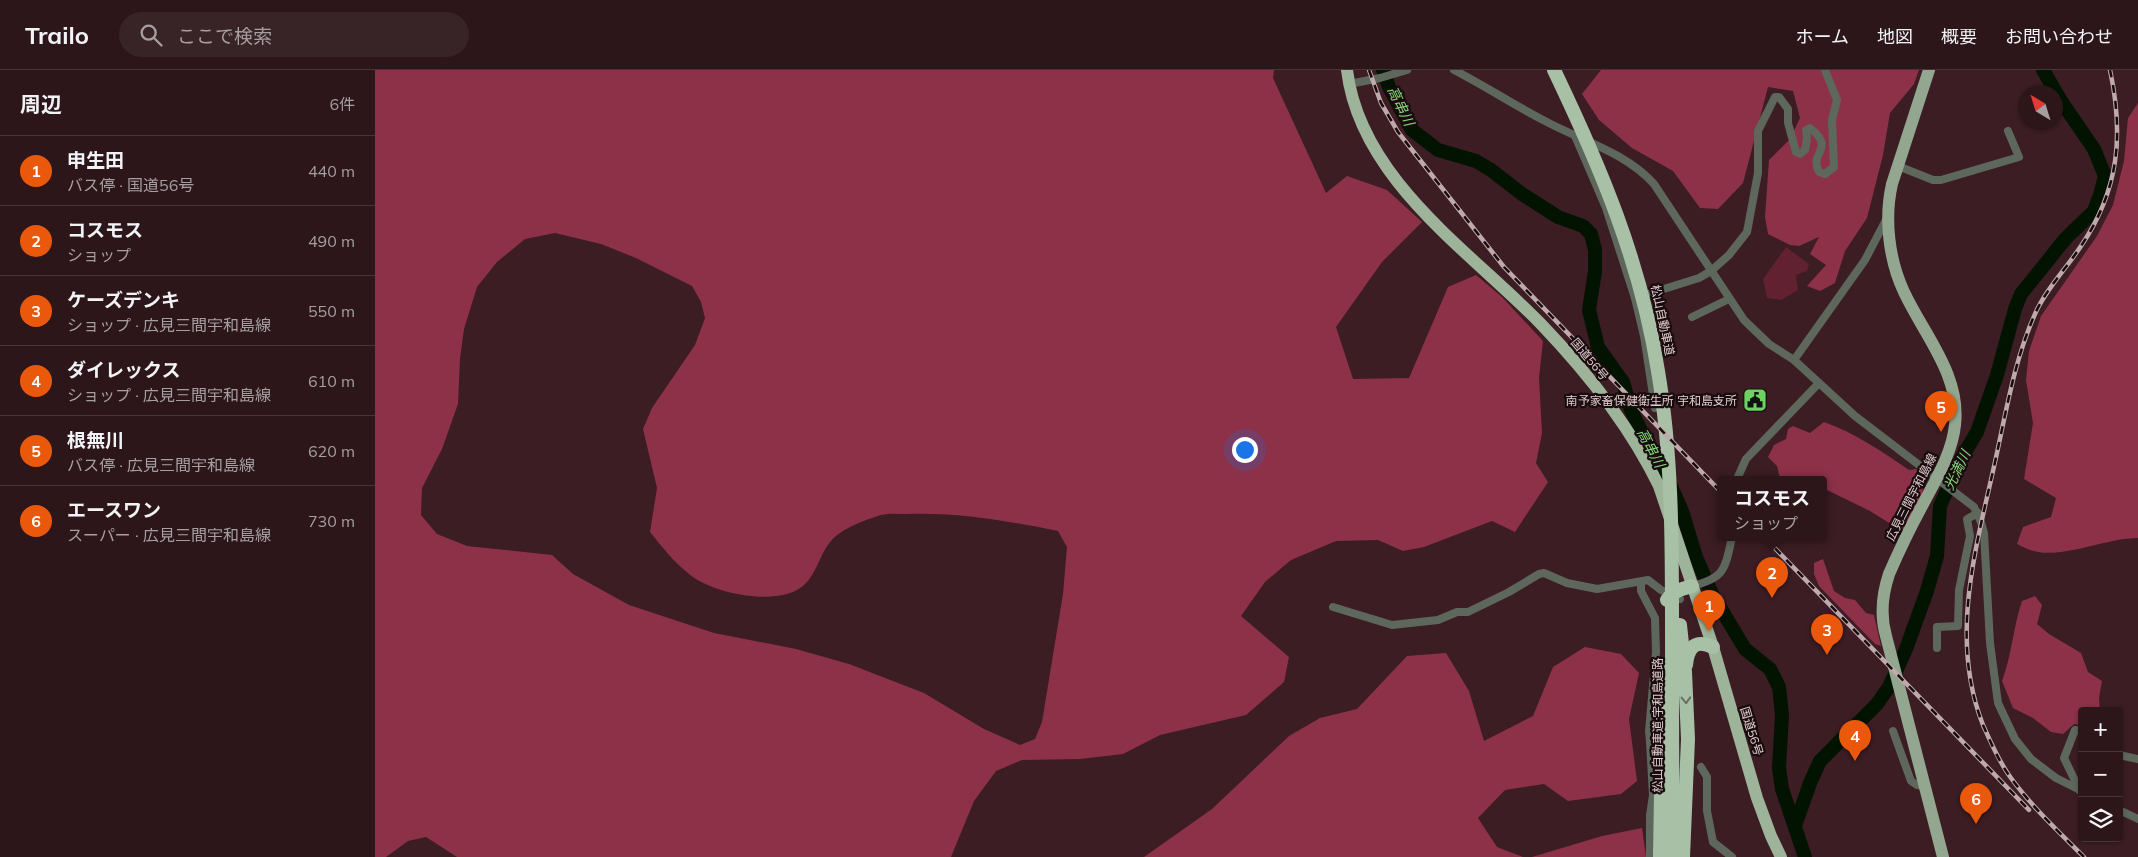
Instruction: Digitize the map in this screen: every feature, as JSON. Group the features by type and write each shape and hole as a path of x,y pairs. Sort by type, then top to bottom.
{"highway":[{"name":"国道56号","path":"1347,70 1355,104 1371,142 1400,184 1423,210 1557,341 1604,398 1633,438 1659,486 1696,585 1757,798 1781,857"},
{"name":"松山自動車道","path":"1554,70 1604,178 1630,250 1653,342 1662,398 1667,448 1674,595"},
{"path":"1659,857 1664,613 1667,600 1696,585"},
{"path":"1674,595 1685,672 1687,784 1683,857"},
{"name":"松山自動車道;宇和島道路","path":"1673,857 1674,595"},
{"path":"1685,672 1687,655 1691,648 1703,643 1713,647"}],"main road":[{"name":"広見三間宇和島線","path":"1929,70 1888,200 1888,216 1891,251 1900,284 1946,370 1956,405 1953,440 1940,482 1898,553 1886,582 1882,615 1943,857"}],"street":[{"path":"1349,84 1407,70"},
{"path":"1454,70 1546,122 1629,161 1643,171 1655,184 1744,320 1760,336 1788,358 1794,360 1855,416 1978,513 1984,533 1990,643 1998,703 2004,720 2015,739 2031,759 2056,778 2078,789"},
{"path":"1635,298 1699,278 1711,271 1729,255 1747,232 1758,173 1758,131 1775,97 1779,97 1788,109 1788,123 1796,152 1800,154 1805,150 1806,130 1810,128 1821,137 1823,142 1816,161 1819,172 1825,174 1834,168 1832,120 1837,100 1825,70"},
{"path":"1898,166 1933,180 1941,180 2019,157 2008,131"},
{"path":"1575,136 1606,208 1635,298 1644,336 1655,408"},
{"path":"1794,360 1865,260 1888,216"},
{"path":"1692,317 1729,299"},
{"path":"1738,476 1746,459 1819,383"},
{"path":"1937,648 1937,627 1959,626 1959,590 1970,536 1967,519 1978,513"},
{"path":"1696,585 1710,581 1722,571 1731,541"},
{"path":"1333,607 1393,625 1438,620 1457,612 1468,612 1544,573 1567,583 1597,588 1648,580 1674,595"},
{"path":"1641,582 1641,591 1655,618 1656,652 1649,731 1652,743 1653,795 1650,815 1650,857"},
{"path":"2078,730 2075,730 2064,758 2078,785"},
{"path":"1893,731 1911,781 1917,786 1924,786"},
{"path":"2123,756 2138,758"},
{"path":"1701,767 1707,777 1707,811 1713,842 1732,857"},
{"path":"2123,812 2138,819"}],"shaded area":[{"path":"375,70 1274,70 1273,78 1326,193 1347,176 1387,190 1422,222 1382,262 1336,327 1353,379 1409,378 1448,287 1476,275 1502,297 1543,341 1539,378 1542,433 1536,463 1548,482 1515,532 1492,521 1424,547 1403,551 1378,540 1336,541 1291,560 1265,582 1241,616 1289,657 1284,682 1246,715 1160,735 1123,754 1080,759 1022,760 996,771 974,801 951,857 457,857 426,837 408,841 386,857 375,857","holes":["555,233 601,244 636,258 692,286 701,302 705,318 695,345 652,408 643,429 657,488 650,532 678,564 699,581 726,591 757,597 785,594 797,590 809,580 827,547 836,536 854,525 884,514 945,514 1002,521 1058,531 1067,547 1063,594 1042,722 1035,739 1020,745 984,729 924,693 849,664 796,649 714,633 629,605 573,574 552,555 467,546 437,534 421,515 422,488 442,449 458,404 460,359 464,329 477,287 497,262 525,239"]},
{"path":"1601,70 1919,70 1914,84 1890,113 1883,155 1867,218 1845,251 1835,283 1820,291 1807,286 1826,265 1810,254 1819,237 1799,246 1790,245 1768,234 1765,217 1769,160 1790,139 1800,118 1793,91 1768,87 1743,183 1718,209 1700,208 1673,171 1632,148 1599,120 1582,94"},
{"path":"2138,103 2138,538 2061,552 2035,551 2017,544 2023,527 2051,517 2056,498 2024,479 2033,423 2026,380 2029,351 2041,316 2097,236 2113,205 2124,161 2128,118"},
{"path":"1786,247 1809,264 1807,271 1796,275 1798,290 1781,300 1767,298 1763,279"},
{"path":"1824,422 1858,437 1909,470 1916,469 1923,485 1922,493 1916,508 1902,531 1870,511 1827,490 1827,476 1779,476 1777,466 1768,457 1774,445 1786,439 1788,429 1793,426 1810,433"},
{"path":"1823,559 1834,591 1845,598 1855,600 1866,613 1874,615 1881,646 1875,644 1819,586 1814,574 1814,563"},
{"path":"2035,596 2042,605 2037,624 2049,634 2081,653 2088,672 2102,681 2100,707 2078,707 2078,724 2074,724 2063,734 2051,732 2033,718 2013,708 2002,681 2022,601"},
{"path":"1585,647 1621,654 1639,673 1629,719 1637,781 1621,794 1568,801 1544,784 1505,790 1478,818 1497,847 1523,857 1144,857 1212,809 1289,736 1320,718 1357,709 1407,656 1446,653 1469,691 1484,741 1533,716 1553,667"},
{"path":"1642,828 1646,857 1532,857 1602,836"}],"waterway":[{"name":"高串川","path":"1383,70 1389,87 1412,130 1438,150 1476,161 1558,217 1583,226 1591,234 1595,250 1595,271 1589,310 1598,347 1623,382 1631,410 1649,447 1666,475 1682,511 1696,557 1712,594 1745,649 1770,669 1779,687 1782,715 1779,768 1782,789 1805,857"},
{"name":"光満川","path":"1795,826 1820,761 1877,704 1889,687 1906,649 1927,591 1937,556 1940,506 1961,459 1977,432 1997,375 2021,294 2066,238 2094,211 2100,195 2105,176 2094,149 2061,101 2043,70"}],"railway":[{"path":"1369,70 1381,103 1398,132 1504,267 1717,488"},
{"path":"2084,857 2019,789 1995,752 1983,725 1973,693 1968,662 1967,630 1969,598 1979,534 2010,391 2027,333 2035,314 2050,288 2094,225 2111,183 2115,161 2117,117 2110,70"},
{"path":"1768,541 2029,810"}],"place":[{"name":"南予家畜保健衛生所 宇和島支所","path":"1755,400"},
{"name":"根無川","path":"1941,432"},
{"name":"コスモス","path":"1772,598"},
{"name":"申生田","path":"1709,631"},
{"name":"ケーズデンキ","path":"1827,655"},
{"name":"ダイレックス","path":"1855,761"},
{"name":"エースワン","path":"1976,824"}]}
